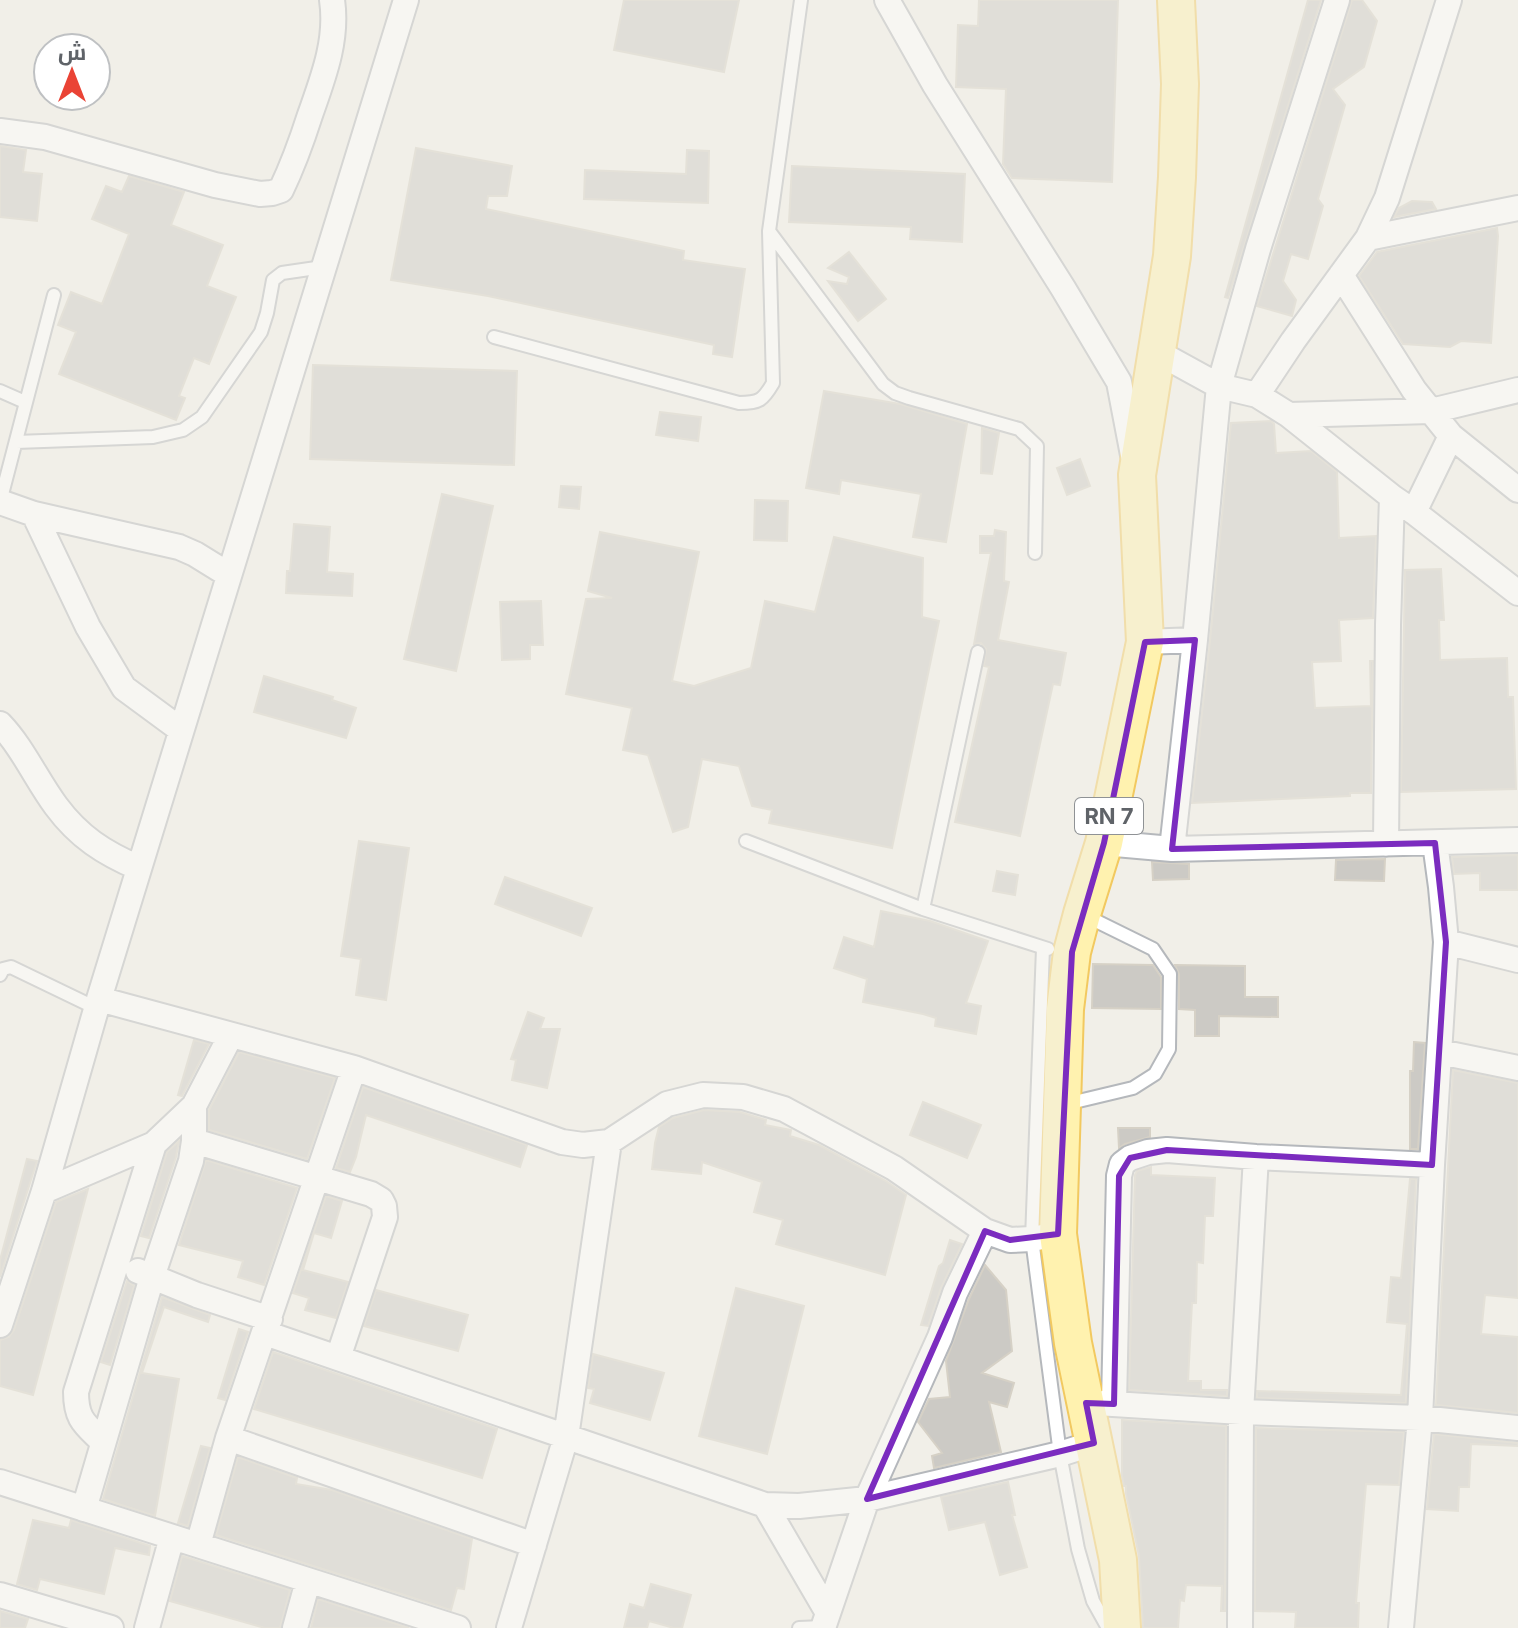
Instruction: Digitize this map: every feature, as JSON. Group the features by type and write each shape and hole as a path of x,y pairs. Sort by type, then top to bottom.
{"main road":[{"name":"RN 7","path":"1122,1628 1118,1560 1077,1448 1100,1403 1073,1343 1045,1236 1062,1105 1065,1009 1058,950 1082,914 1104,843 1145,642 1137,475 1172,256 1180,84 1176,0"}],"street":[{"path":"0,131 45,137 215,185 260,194 281,190 294,163 329,61 334,12 332,0"},
{"path":"0,1325 44,1191 139,868 406,0"},
{"path":"887,0 935,85 1119,382 1137,475"},
{"path":"1172,849 1219,386 1258,249 1337,0"},
{"path":"1257,395 1368,238 1387,198 1449,0"},
{"path":"1368,238 1518,208"},
{"path":"1341,275 1414,390 1451,436 1518,490"},
{"path":"1157,352 1219,386 1257,395 1289,415 1518,593"},
{"path":"1289,415 1431,411 1518,390"},
{"path":"1414,512 1451,436"},
{"path":"1386,844 1392,497"},
{"path":"0,502 34,514 179,547 229,575"},
{"path":"34,514 88,627 124,688 181,730"},
{"path":"1145,642 1195,640"},
{"path":"0,724 11,735 55,805 74,828 111,856 139,868"},
{"path":"1104,843 1172,849 1518,840"},
{"path":"1401,1628 1420,1418 1446,942 1435,843"},
{"path":"1446,942 1518,960"},
{"path":"98,1004 354,1068 562,1142 583,1145 609,1142 667,1104 703,1095 743,1097 784,1109 894,1168 985,1231 1010,1240 1045,1236"},
{"path":"44,1191 154,1144 194,1106 231,1035"},
{"path":"1440,1052 1518,1068"},
{"path":"198,1545 228,1438 354,1068"},
{"path":"84,1509 152,1277 191,1161 194,1106"},
{"path":"194,1141 318,1177 381,1200 385,1217 338,1358"},
{"path":"509,1628 566,1437 609,1142"},
{"path":"103,1442 82,1421 76,1408 76,1392 154,1144"},
{"path":"1432,1165 1167,1150 1130,1158 1122,1164 1119,1176 1100,1403 1420,1418 1518,1428"},
{"path":"1240,1628 1241,1412 1256,1157"},
{"path":"825,1623 867,1499 940,1337 955,1293 985,1231"},
{"path":"118,1263 338,1358 765,1505 799,1506 867,1499 1077,1448"},
{"path":"228,1438 534,1545"},
{"path":"0,1482 308,1581 398,1619 458,1628"},
{"path":"765,1505 825,1623"},
{"path":"147,1628 172,1537"},
{"path":"295,1628 308,1581"},
{"path":"0,1595 111,1628"}],"lane":[{"path":"494,337 739,403 753,403 764,398 773,383 769,231 801,0"},
{"path":"769,231 883,384 909,398 1019,429 1037,446 1035,553"},
{"path":"16,442 153,437 183,430 202,417 261,332 273,280 282,273 323,267"},
{"path":"0,502 54,295"},
{"path":"0,391 25,402"},
{"path":"923,909 978,652"},
{"path":"746,841 923,909 1058,950 1045,1236 1077,1448 1078,1549 1093,1601 1108,1628"},
{"path":"1062,1105 1133,1088 1155,1074 1169,1049 1170,974 1153,949 1082,914"},
{"path":"0,975 3,969 11,967 98,1004"},
{"path":"799,1628 825,1623"}],"highlighted area":[{"path":"1195,640 1172,849 1435,843 1446,942 1432,1165 1167,1150 1130,1158 1119,1176 1114,1404 1086,1403 1094,1443 867,1499 985,1231 1010,1240 1058,1234 1072,952 1104,843 1145,642"}],"building":[{"path":"624,0 739,0 724,72 614,50"},
{"path":"979,0 1118,0 1112,182 1012,178 1003,164 1006,89 956,87 958,25 978,26"},
{"path":"1308,0 1321,0 1228,298 1225,297"},
{"path":"1352,0 1362,0 1377,21 1364,67 1333,89 1345,105 1318,199 1323,206 1308,259 1291,254 1283,281 1296,300 1292,316 1257,306"},
{"path":"0,146 26,150 23,172 42,174 37,221 0,217"},
{"path":"416,148 512,166 507,196 488,196 486,209 684,251 683,260 745,269 732,357 713,354 714,345 488,296 391,280"},
{"path":"687,150 709,151 708,203 584,199 585,170 686,174"},
{"path":"792,166 965,174 962,242 910,239 911,227 789,222"},
{"path":"129,176 184,192 171,225 223,245 207,286 236,297 209,364 194,358 179,396 185,398 176,420 59,374 76,332 58,325 71,292 102,304 129,234 92,219 106,186 122,192"},
{"path":"1412,201 1432,202 1436,209 1394,217 1399,208"},
{"path":"1497,228 1491,343 1461,341 1450,347 1403,344 1359,276 1377,252"},
{"path":"849,252 886,299 858,321 828,281 847,284 849,277 828,268"},
{"path":"313,365 517,371 514,465 310,459"},
{"path":"824,391 900,404 967,424 946,542 913,537 921,494 841,480 839,494 806,488"},
{"path":"660,412 701,417 698,441 656,435"},
{"path":"1271,421 1274,424 1276,453 1311,451 1337,472 1339,538 1376,536 1373,618 1339,620 1341,661 1312,662 1315,708 1371,706 1370,661 1373,661 1371,793 1192,803 1231,423"},
{"path":"982,428 999,433 992,474 981,473"},
{"path":"1080,459 1090,486 1067,495 1057,468"},
{"path":"561,486 581,487 579,509 559,507"},
{"path":"442,494 493,506 456,671 404,659"},
{"path":"755,500 788,501 787,541 754,540"},
{"path":"294,524 330,527 327,572 353,574 352,596 286,593"},
{"path":"995,530 1006,532 1004,581 1009,582 998,640 1066,653 1060,685 1053,684 1020,836 955,822 989,667 984,666 986,649 981,643 974,644 991,553 980,553 980,536 994,536"},
{"path":"600,532 699,552 672,681 694,686 751,668 765,601 815,612 834,537 923,558 922,617 939,621 892,848 769,823 772,810 752,806 739,766 702,759 688,827 673,832 648,755 623,750 632,708 566,694 586,599 612,598 588,591"},
{"path":"1441,569 1444,620 1439,620 1440,660 1507,658 1508,697 1513,697 1516,789 1401,792 1405,570"},
{"path":"541,601 543,645 530,645 530,659 502,660 500,602"},
{"path":"264,676 333,697 332,700 356,708 346,738 254,712"},
{"path":"359,841 409,848 386,1000 356,995 361,959 341,956"},
{"path":"1518,855 1518,890 1480,890 1480,873 1454,874 1452,857"},
{"path":"1385,859 1384,881 1335,880 1336,860"},
{"path":"1152,862 1189,864 1189,879 1153,880"},
{"path":"997,871 1018,875 1015,895 993,891"},
{"path":"505,877 592,908 581,936 495,904"},
{"path":"881,911 930,921 988,941 966,1003 981,1006 976,1034 935,1026 936,1018 923,1014 863,1002 867,979 834,968 844,937 874,947"},
{"path":"1093,964 1153,965 1161,977 1161,1009 1092,1008"},
{"path":"1175,965 1245,966 1245,997 1278,997 1278,1017 1219,1016 1219,1036 1195,1036 1195,1010 1179,1009 1179,974"},
{"path":"528,1012 544,1018 540,1029 560,1029 547,1088 512,1080 516,1060 511,1059"},
{"path":"194,1040 209,1044 182,1096 178,1095"},
{"path":"1414,1042 1425,1043 1418,1149 1410,1149 1410,1071 1413,1071"},
{"path":"239,1052 335,1078 307,1159 209,1130 209,1110"},
{"path":"1453,1070 1518,1083 1518,1298 1485,1295 1481,1334 1518,1337 1518,1413 1436,1405"},
{"path":"363,1087 527,1145 520,1167 366,1115 350,1172 336,1168"},
{"path":"923,1102 981,1125 967,1158 910,1135"},
{"path":"704,1110 740,1112 766,1120 765,1125 791,1130 790,1136 819,1145 906,1195 885,1275 776,1244 783,1220 754,1212 762,1182 702,1162 701,1174 652,1169 659,1127 673,1118"},
{"path":"1118,1128 1150,1128 1150,1137 1119,1148"},
{"path":"179,1141 149,1238 141,1236 167,1152"},
{"path":"27,1159 37,1161 0,1277 0,1260"},
{"path":"206,1160 297,1188 264,1285 238,1277 243,1261 179,1245"},
{"path":"1151,1167 1151,1175 1215,1178 1213,1216 1205,1216 1203,1263 1197,1262 1188,1381 1201,1381 1201,1390 1227,1390 1227,1396 1129,1390 1135,1175 1137,1171"},
{"path":"1410,1179 1416,1179 1406,1403 1257,1398 1257,1391 1401,1395 1407,1324 1387,1322 1391,1277 1401,1278"},
{"path":"88,1189 33,1395 0,1386 0,1340 9,1337 14,1330 56,1202"},
{"path":"326,1196 342,1201 331,1238 314,1233 303,1270 348,1282 336,1318 305,1310 309,1298 293,1293"},
{"path":"950,1240 962,1244 941,1288 928,1326 921,1325 939,1266 943,1263"},
{"path":"985,1265 1006,1290 1012,1351 982,1373 1014,1383 1007,1407 989,1402 1001,1452 934,1468 932,1456 942,1453 918,1422 929,1399 950,1397 946,1361"},
{"path":"127,1281 134,1286 110,1365 101,1362"},
{"path":"736,1288 804,1306 767,1454 699,1436"},
{"path":"376,1290 468,1315 458,1351 364,1326"},
{"path":"162,1297 210,1315 208,1322 164,1307 142,1373 179,1379 155,1516 103,1499"},
{"path":"239,1329 248,1332 225,1400 218,1398"},
{"path":"273,1352 497,1429 482,1478 254,1409"},
{"path":"593,1354 664,1373 650,1420 590,1403 594,1389 588,1388"},
{"path":"1122,1420 1226,1426 1225,1611 1221,1611 1222,1586 1186,1585 1184,1601 1180,1600 1178,1628 1143,1628 1139,1556 1122,1476"},
{"path":"1256,1428 1404,1432 1399,1485 1366,1484 1356,1603 1359,1603 1358,1628 1295,1628 1296,1612 1255,1611"},
{"path":"1434,1434 1518,1443 1518,1446 1471,1444 1469,1487 1459,1487 1458,1511 1427,1509"},
{"path":"201,1446 210,1448 188,1526 178,1523"},
{"path":"238,1457 297,1478 296,1484 332,1490 472,1539 464,1589 457,1588 451,1610 216,1535"},
{"path":"1008,1482 1015,1515 1012,1515 1027,1567 1000,1575 985,1522 949,1530 941,1497"},
{"path":"33,1520 69,1528 71,1520 150,1546 149,1555 115,1548 104,1594 40,1579 37,1590 17,1584"},
{"path":"182,1556 290,1590 280,1628 265,1628 170,1601"},
{"path":"651,1584 691,1595 682,1628 649,1621 647,1628 624,1628 630,1604 644,1608"},
{"path":"318,1599 409,1628 311,1628"},
{"path":"0,1611 28,1619 25,1628 0,1628"}]}
